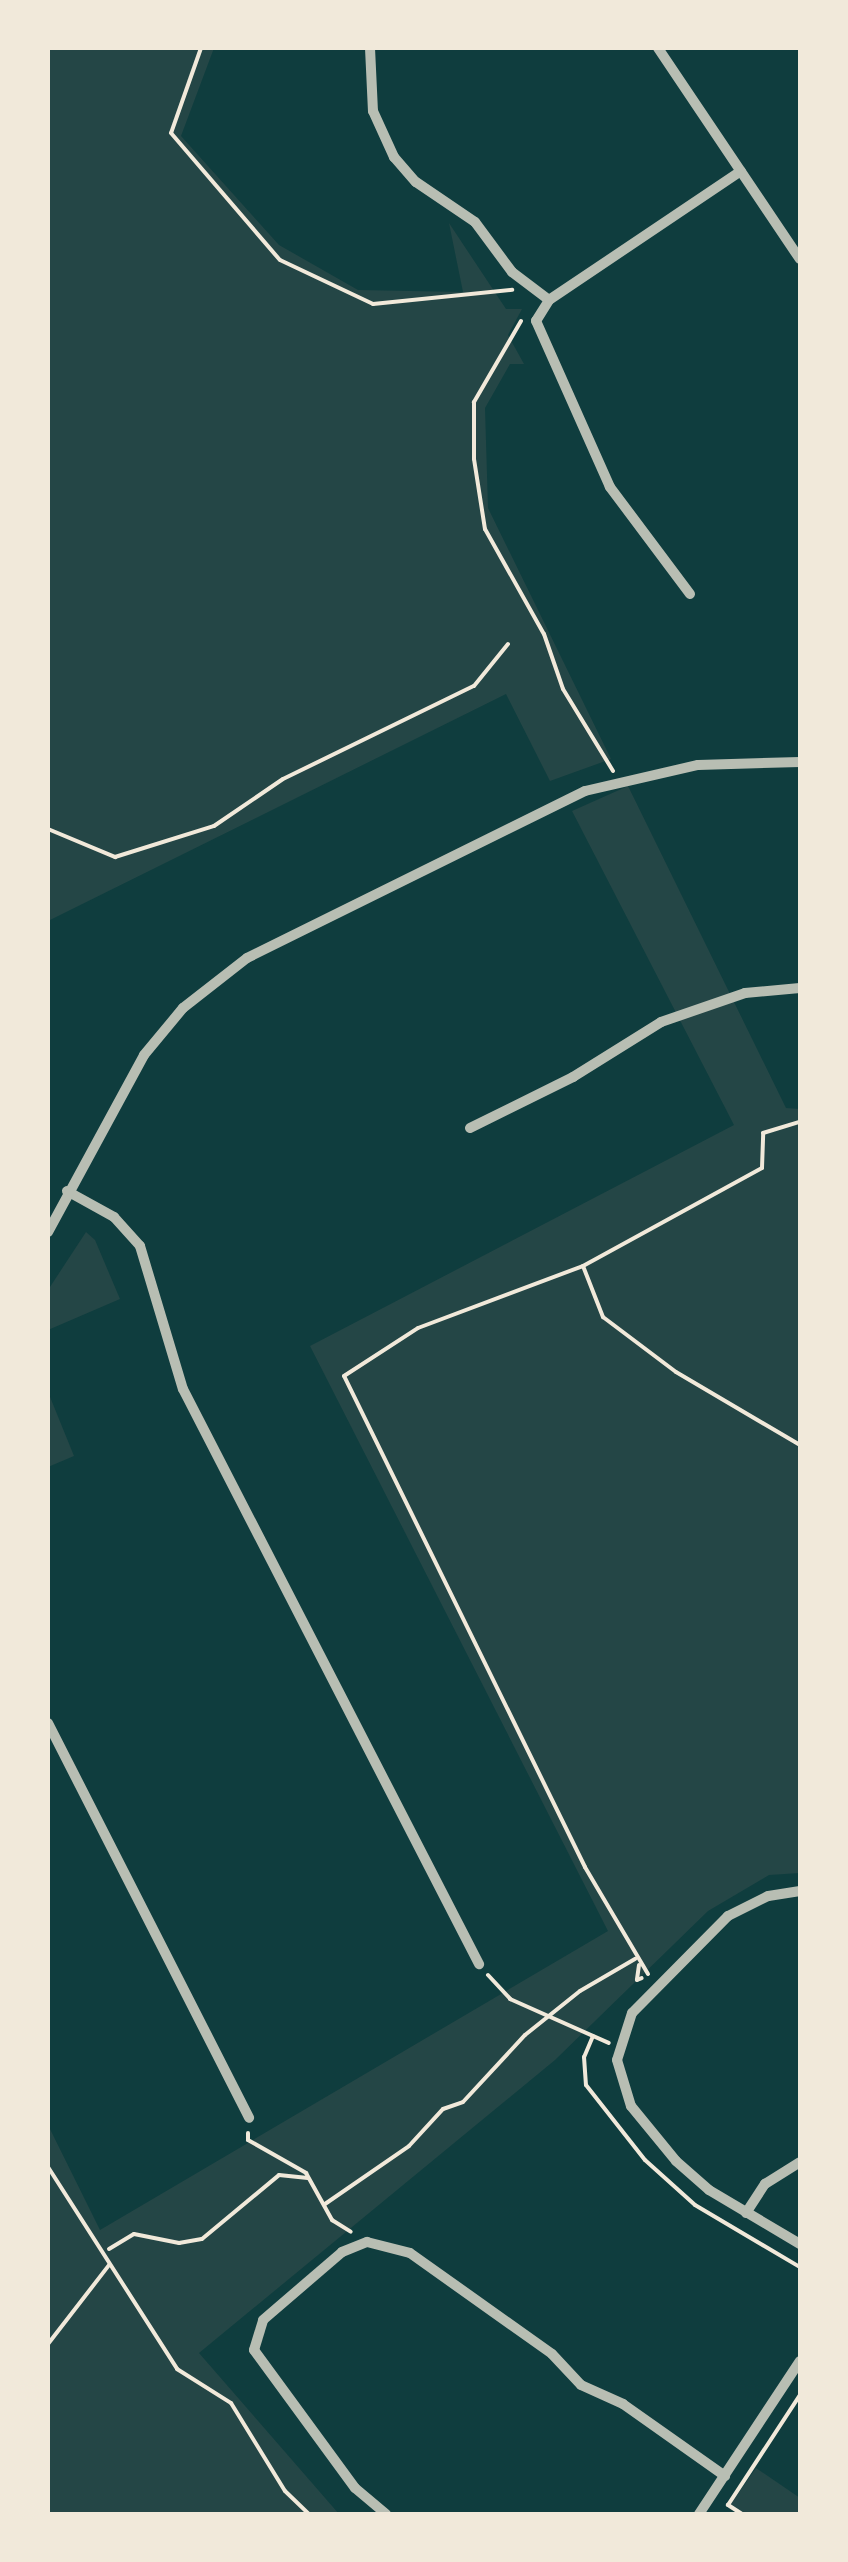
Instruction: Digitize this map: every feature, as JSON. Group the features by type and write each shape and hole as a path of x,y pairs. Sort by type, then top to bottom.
{"street":[{"path":"370,48 373,111 394,157 416,182 474,222 532,288 549,300"},
{"path":"658,48 800,259"},
{"path":"690,594 597,463 536,328 549,300 741,171"},
{"path":"48,1232 144,1055 183,1008 227,972 518,821 619,781 698,765 800,762"},
{"path":"470,1128 684,1012 746,993 800,988"},
{"path":"67,1191 114,1217 140,1246 182,1389 479,1964"},
{"path":"48,1723 249,2118"},
{"path":"800,1891 737,1910 654,1980 632,2013 618,2047 620,2084 638,2115 694,2178 800,2244"},
{"path":"746,2213 765,2184 800,2162"},
{"path":"386,2514 354,2488 254,2350 263,2320 359,2243 382,2242 410,2253 552,2354 581,2385 623,2404 725,2476"},
{"path":"699,2514 800,2361"}],"path":[{"path":"201,48 171,132 280,260 373,304 532,288 504,354 474,402 474,459 486,528 544,634 563,688 619,781"},
{"path":"48,829 115,858 214,826 283,779 474,686 508,644"},
{"path":"654,1980 637,1962 344,1376 418,1328 583,1266 762,1168 763,1133 800,1122"},
{"path":"583,1266 603,1317 676,1372 800,1445"},
{"path":"637,1962 637,1980 654,1980"},
{"path":"324,2204 365,2182 443,2109 463,2102 549,2016 637,1962"},
{"path":"479,1964 510,1999 618,2047"},
{"path":"249,2118 248,2140 308,2178 324,2204 359,2243"},
{"path":"48,2167 177,2369 231,2403 285,2491 309,2514"},
{"path":"109,2249 134,2234 179,2243 202,2239 280,2175 308,2178"},
{"path":"48,2344 109,2264"},
{"path":"742,2514 728,2505 800,2395"}],"shaded area":[{"path":"48,48 214,48 181,136 279,245 358,290 463,292 449,223 506,309 522,309 508,335 524,364 510,364 485,408 488,508 611,759 550,781 506,694 48,921"},
{"path":"628,786 786,1108 800,1109 800,1873 769,1875 708,1911 555,2060 199,2353 339,2514 48,2514 48,2125 100,2230 608,1931 310,1346 734,1125 572,811"},
{"path":"86,1232 95,1240 120,1299 48,1330 48,1290"},
{"path":"48,1392 74,1456 48,1467"},
{"path":"756,2468 800,2498 800,2514 738,2514 728,2508"}]}
